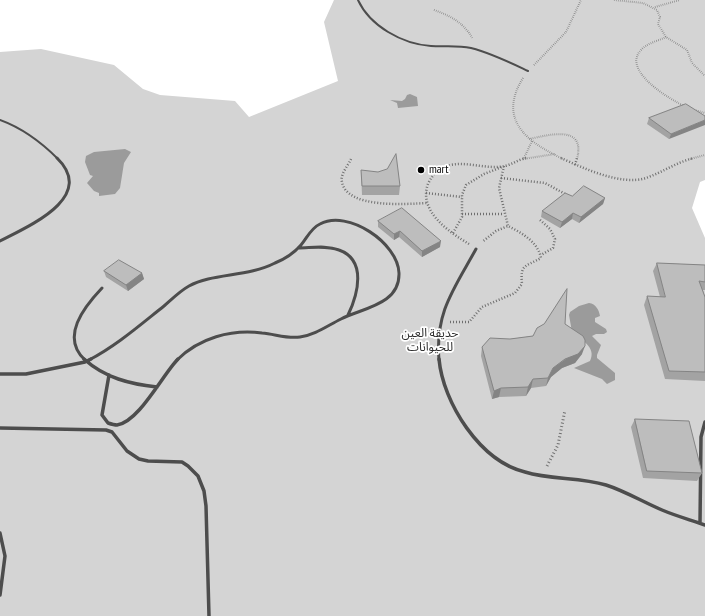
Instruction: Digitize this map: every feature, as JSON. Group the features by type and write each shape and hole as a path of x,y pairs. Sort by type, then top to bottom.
{"lane":[{"path":"358,0 363,12 374,22 411,41 431,46 454,46 474,49 528,71"},
{"path":"0,120 16,128 52,152 68,169 70,182 66,196 52,211 33,225 0,241"},
{"path":"0,374 26,374 85,362 106,351 189,286 206,280 260,270 279,261 298,248 318,225 334,220 349,222 363,227 380,238 388,246 399,267 399,278 396,289 391,296 376,306 347,316 332,326 310,335 289,337 251,332 238,332 205,340 184,353 171,366 146,403 128,418 120,423 110,425 106,430"},
{"path":"298,248 329,248 339,250 350,259 357,272 359,280 354,302 347,316"},
{"path":"476,249 447,303 441,319 437,338 440,364 449,393 464,423 478,444 501,462 514,469 542,476 576,478 601,484 634,496 680,517 705,525"},
{"path":"102,288 87,304 76,324 74,336 76,349 85,362 109,375 128,383 157,387"},
{"path":"109,375 102,412 103,418 110,425"},
{"path":"700,523 701,437 705,422"},
{"path":"0,428 106,430 112,432 122,448 135,457 150,462 179,462 191,467 199,476 204,490 206,506 210,616"},
{"path":"0,532 6,554 5,571 0,595"}],"path":[{"path":"581,0 566,32 528,71 520,82 515,93 513,113 519,130 530,140 575,165 617,179 635,180 650,177 682,161 705,155"},
{"path":"614,0 643,3 655,8 660,14 659,28 666,37 687,50 692,57 692,63 705,76"},
{"path":"655,8 680,0"},
{"path":"434,10 454,19 469,31 474,40 474,49"},
{"path":"666,37 646,46 639,52 637,60 638,69 659,92 675,102 705,113"},
{"path":"530,140 557,133 570,136 575,139 579,147 575,165"},
{"path":"524,158 530,140"},
{"path":"453,234 462,214 462,197 466,185 480,177 524,158 555,154"},
{"path":"351,159 344,173 342,182 345,191 352,196 371,202 427,203"},
{"path":"504,166 469,163 446,165 432,176 426,193 427,203 431,212 438,220 453,234 476,249 489,236 508,226"},
{"path":"504,166 499,188 508,226 529,240 539,250 541,255"},
{"path":"501,178 545,182 571,197"},
{"path":"426,193 462,197"},
{"path":"462,214 504,214"},
{"path":"441,319 458,323 469,322 482,307 515,293 522,284 521,271 523,268 539,260 541,255 552,251 554,248 555,242 550,228 540,220"},
{"path":"542,476 558,445 565,410"}],"green space":[{"name":"حديقة العين للحيوانات","path":"334,0 705,0 705,180 700,182 692,208 705,238 705,616 0,616 0,52 41,49 114,65 143,89 160,95 235,101 249,117 338,81 324,22"}],"shaded area":[{"path":"410,94 417,97 418,106 398,108 397,103 390,100 402,101 407,95"},
{"path":"125,149 131,152 124,163 120,188 115,194 99,196 99,193 94,191 87,183 93,176 90,175 85,162 86,156 94,152"},
{"path":"589,303 595,306 599,312 600,316 595,318 595,322 606,329 607,332 592,336 601,345 597,358 615,373 615,380 607,384 602,379 574,368 590,361 592,356 590,348 587,344 572,332 569,315 570,312 579,306"}],"building":[{"path":"686,104 705,116 705,120 671,134 649,118"},
{"path":"396,154 400,186 362,186 361,170 378,172 387,169"},
{"path":"584,186 605,198 581,217 573,213 562,222 542,211 565,193 572,196"},
{"path":"402,208 441,241 422,251 400,231 394,234 378,221"},
{"path":"119,260 142,273 126,285 104,271"},
{"path":"657,263 705,265 705,282 699,281 705,297 705,372 669,371 647,296 665,297"},
{"path":"567,289 565,324 583,336 585,346 578,354 565,359 553,368 548,378 533,379 528,387 501,388 494,391 482,347 490,338 510,339 533,336 537,328 544,324"},
{"path":"635,419 689,421 702,473 647,471"}],"place":[{"name":"mart","path":"421,170"}]}
